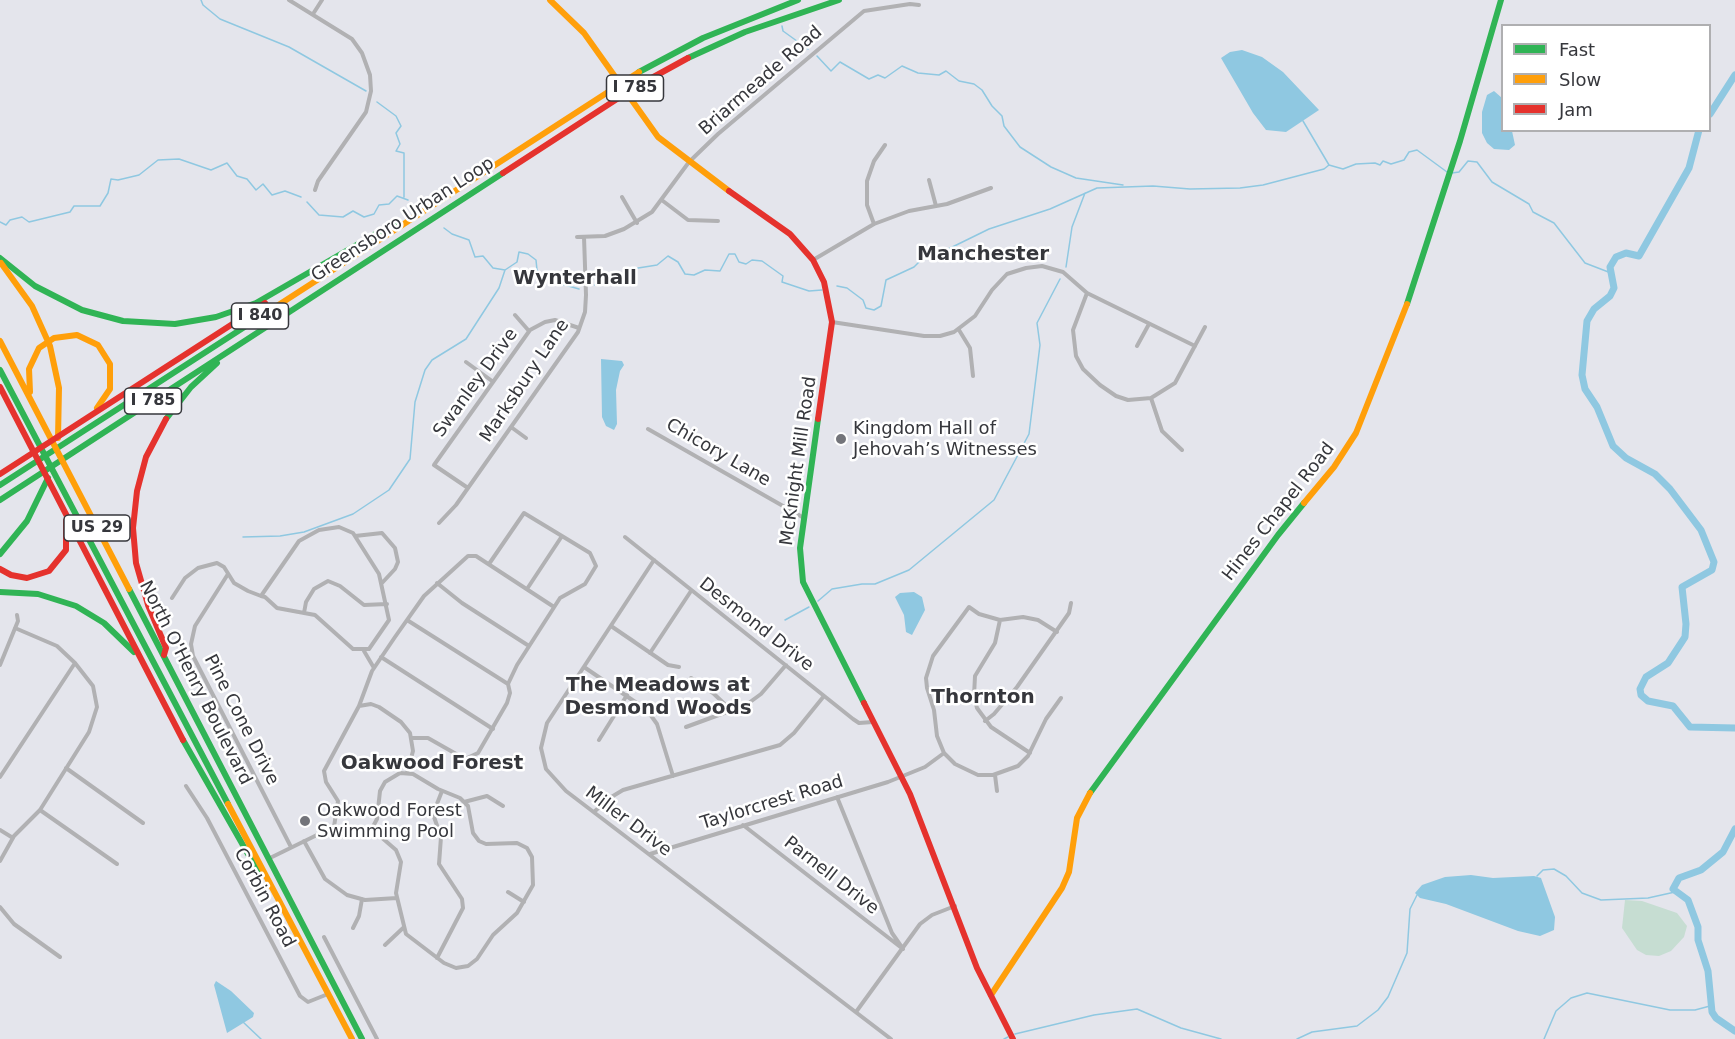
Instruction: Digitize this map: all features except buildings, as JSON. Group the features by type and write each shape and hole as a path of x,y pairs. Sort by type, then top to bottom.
{"main road":[{"name":"McKnight Mill Road","path":"550,0 578,25 658,136 690,162 790,234 813,260 828,292 832,322 800,548 803,582 902,777 955,906 977,968 1013,1039"},
{"name":"Greensboro Urban Loop","path":"0,485 658,61 722,29 798,0"},
{"name":"Greensboro Urban Loop","path":"0,502 654,76 745,32 840,0"},
{"name":"Hines Chapel Road","path":"991,995 1062,888 1069,872 1077,818 1087,797 1278,535 1334,467 1356,433 1398,330 1450,173 1501,0"},
{"path":"0,258 35,286 70,305 109,318 150,324 188,322 229,313 256,303 453,191"},
{"path":"0,262 25,294 45,331 59,388 60,419 55,452 46,483 34,509 0,554"},
{"path":"2,472 320,267"},
{"path":"31,401 29,369 39,348 60,336 83,336 102,349 112,370 108,395 89,416"},
{"name":"North O'Henry Boulevard","path":"0,341 270,858 361,1039"},
{"path":"164,655 166,648 147,605 136,563 133,528 137,491 146,457 168,415 191,387 233,349"},
{"name":"North O'Henry Boulevard","path":"0,370 352,1039"},
{"path":"0,387 203,777 292,926"},
{"path":"0,403 17,422"},
{"path":"0,568 11,575 27,578 44,574 57,564 66,550 68,538 61,507"},
{"path":"0,592 38,594 76,606 104,624 140,658"},
{"path":"329,994 335,998 361,1039"}],"street":[{"path":"289,0 352,39 368,67 371,91 366,112 315,190"},
{"path":"314,14 322,0"},
{"name":"Briarmeade Road","path":"576,237 605,236 637,223 663,201 690,162 746,108 866,10 910,4 919,5"},
{"path":"874,224 867,205 867,181 874,161 885,145"},
{"path":"929,180 936,206"},
{"path":"813,260 874,224 909,211 936,206 991,188"},
{"path":"622,197 637,223"},
{"path":"663,201 688,220 718,221"},
{"name":"Marksbury Lane","path":"439,523 468,488 572,343 585,312 584,237"},
{"path":"832,322 924,336 940,336 958,330 975,316 999,281 1016,270 1034,266 1056,269 1087,293 1195,346"},
{"path":"1087,293 1072,330 1076,356 1083,369 1116,396 1128,400 1150,398 1174,384 1205,327"},
{"path":"515,315 529,331"},
{"name":"Swanley Drive","path":"468,488 434,465 529,331 545,322 555,320 579,327"},
{"path":"1137,346 1149,324"},
{"path":"958,330 970,348 973,376"},
{"path":"466,362 492,381"},
{"path":"1150,398 1162,431 1182,450"},
{"path":"511,427 526,438"},
{"name":"Chicory Lane","path":"648,429 805,518"},
{"path":"412,738 428,738 465,759 479,752 494,729 509,698 508,684 511,674 554,607 565,594 585,584 596,566 590,553 524,513 489,564"},
{"path":"261,596 293,546 319,530 339,527 349,530 379,574 389,620 375,641 364,651"},
{"path":"355,536 382,533 395,548 399,558 395,569 381,583"},
{"path":"528,589 562,536"},
{"name":"Desmond Drive","path":"625,537 859,723 874,722"},
{"path":"333,833 338,801 326,782 324,771 351,723 374,668 407,620 437,583 468,556 476,556 554,607"},
{"name":"Miller Drive","path":"654,560 547,723 541,748 542,758 551,777 891,1039"},
{"path":"172,598 185,578 198,568 217,564 224,567 234,583 261,596 285,612 315,615 324,621 334,635 353,649 364,651 374,668"},
{"name":"Pine Cone Drive","path":"228,574 195,626 191,644 193,656 291,847"},
{"path":"304,613 306,602 314,589 328,581 340,586 364,605 387,604"},
{"path":"437,583 462,603 529,646"},
{"path":"650,653 691,591"},
{"path":"985,720 994,714 1017,687 1057,632 1069,613 1071,603"},
{"path":"1057,632 1038,620 1023,617 1000,620 979,614 969,607 938,647 926,678 937,736 944,753 968,772 995,775 1018,766 1030,753 1040,729 1061,698"},
{"path":"0,665 15,628 17,615"},
{"path":"407,620 508,684"},
{"path":"1000,620 995,643 977,670 973,685 977,708 985,720 1030,753"},
{"path":"611,626 672,667 679,667"},
{"path":"0,861 13,838 40,810 93,725 97,707 93,686 75,663 57,646 15,628"},
{"path":"381,657 494,729"},
{"path":"0,777 75,663"},
{"path":"687,727 732,711 761,694 786,665"},
{"path":"584,667 647,710 657,724 674,776"},
{"path":"691,678 713,693 732,711"},
{"path":"599,740 627,695"},
{"path":"594,812 614,794 780,745 794,733 824,696"},
{"path":"359,706 371,704 379,707 401,722 412,738 413,751 407,773"},
{"name":"Taylorcrest Road","path":"650,854 902,777 944,753"},
{"path":"66,768 143,823"},
{"path":"270,858 319,834 369,834 386,841 399,855 402,870 397,898 403,927 411,939 437,958 456,968 472,964 493,935 513,917 524,902 534,881 529,851 517,843 486,844 479,841 473,833 469,809 464,802 456,795 407,773 392,776 384,784 380,791 377,819 369,834"},
{"path":"995,775 997,791"},
{"name":"Corbin Road","path":"186,786 207,818 300,996 308,1002 329,994"},
{"path":"437,958 463,908 462,899 439,864 441,837 433,814 442,790"},
{"path":"464,802 487,796 503,806"},
{"path":"837,797 892,933 903,949"},
{"path":"40,810 117,864"},
{"name":"Parnell Drive","path":"743,825 903,949"},
{"path":"0,830 13,838"},
{"path":"304,841 325,879 346,895 362,899 397,898"},
{"path":"508,892 524,902"},
{"path":"353,928 359,916 362,899"},
{"path":"856,1012 924,920 955,906"},
{"path":"0,908 14,924 60,957"},
{"path":"384,945 403,927"},
{"path":"324,937 377,1039"},
{"path":"336,989 348,983"}],"green space":[{"path":"1625,900 1642,901 1677,913 1687,926 1684,937 1671,951 1659,956 1646,955 1637,950 1622,928"}],"water":[{"path":"1242,50 1262,57 1283,72 1319,110 1286,132 1266,130 1253,113 1221,58 1230,52"},
{"path":"1494,91 1501,97 1501,132 1512,132 1515,145 1509,150 1494,149 1487,143 1482,133 1482,112 1487,95"},
{"path":"601,359 622,361 624,365 620,371 616,390 617,424 614,430 606,426 602,417"},
{"path":"914,592 922,597 925,610 912,635 906,632 904,615 895,597 900,593"},
{"path":"1471,875 1493,878 1534,876 1541,878 1555,917 1554,930 1540,936 1518,931 1446,904 1420,898 1415,893 1422,885 1445,877"},
{"path":"216,981 231,991 254,1013 253,1017 227,1033 214,985"}],"waterway":[{"path":"201,0 203,5 220,19 289,47 366,91"},
{"path":"782,26 783,31 808,49"},
{"path":"817,56 831,71 840,62 869,79 878,75 885,78 902,66 918,73 939,75 946,71 959,81 974,84 982,90 992,106 1002,116 1004,126 1020,147 1051,167 1076,178 1123,185"},
{"path":"1711,112 1735,75"},
{"path":"377,102 396,116 401,126 396,133 400,144 396,151 404,153 404,197"},
{"path":"1303,121 1329,165 1343,169 1356,164 1380,165 1383,161 1391,164 1404,160 1409,152 1417,150 1447,172"},
{"path":"1698,132 1689,168 1639,256 1626,253 1616,257 1610,267 1614,288 1610,296 1594,309 1587,321 1582,375 1585,389 1597,407 1613,446 1626,458 1655,474 1670,489 1701,530 1714,562 1712,570 1682,587 1685,637 1668,663 1646,677 1640,689 1641,695 1648,701 1673,706 1690,727 1735,728"},
{"path":"0,222 6,225 10,220 22,217 29,222 70,212 74,206 100,206 108,193 111,179 118,180 139,175 158,160 179,159 211,170 227,163 237,176 247,179 256,190 263,184 272,195 285,191 301,197"},
{"path":"1452,173 1459,172 1468,161 1477,162 1492,182 1529,204 1533,212 1554,223 1585,263 1611,273"},
{"path":"837,286 847,288 863,300 866,308 874,310 881,306 886,280 914,267 924,257 938,254 989,229 1050,209 1097,188 1153,186 1190,189 1240,188 1263,185 1324,169 1329,165"},
{"path":"1066,267 1072,227 1085,193"},
{"path":"307,202 319,215 343,217 353,211 364,217 374,214 379,205 389,204 397,196 408,200"},
{"path":"444,228 452,234 469,240 475,257 483,256 493,268 505,270"},
{"path":"243,537 280,536 304,532 353,514 389,490 410,459 415,402 425,370 432,360 466,339 499,288 505,270 517,262 519,252 528,254 536,260 537,270 544,279 579,289"},
{"path":"595,285 624,278 632,269 657,265 668,256 678,262 685,274 694,275 705,270 720,271 729,254 735,254 739,262 746,264 752,260 762,261 783,276 782,282 809,291 822,290"},
{"path":"818,601 832,589 875,584 909,570 994,500 1029,434 1040,345 1037,323 1060,279"},
{"path":"785,620 809,607"},
{"path":"1735,829 1723,852 1701,870 1679,878 1673,889 1688,900 1698,927 1698,940 1708,971 1712,1012 1716,1018 1735,1031"},
{"path":"1537,876 1543,870 1554,869 1566,876 1582,893 1601,900 1648,898 1675,892"},
{"path":"1297,1039 1312,1032 1357,1026 1378,1010 1388,997 1407,953 1410,909 1417,895"},
{"path":"1544,1039 1556,1011 1571,998 1587,993 1670,1010 1695,1010 1710,1006"},
{"path":"1015,1034 1094,1015 1137,1009 1181,1028 1221,1039"},
{"path":"243,1022 261,1039"},
{"path":"1004,1039 1008,1037"}],"traffic: fast":[{"path":"639,72 703,38 798,0"},
{"path":"688,58 745,32 839,0"},
{"path":"1407,304 1460,141 1501,0"},
{"path":"0,500 503,173"},
{"path":"0,258 35,286 82,310 123,321 175,324 216,317 256,303 398,221"},
{"path":"0,485 263,315"},
{"path":"166,419 191,387 217,363"},
{"path":"0,370 228,804"},
{"path":"818,419 800,548 803,582 864,703"},
{"path":"0,554 27,521 48,478"},
{"path":"1090,793 1278,535 1304,503"},
{"path":"129,589 362,1039"},
{"path":"0,592 38,594 76,606 104,623 134,652"},
{"path":"183,740 260,875"}],"traffic: slow":[{"path":"550,0 584,33 658,137 729,191"},
{"path":"263,315 639,72"},
{"path":"1,263 32,306 50,346 59,388 58,438"},
{"path":"1304,503 1334,467 1356,433 1407,304"},
{"path":"30,392 29,369 39,348 54,338 77,335 98,345 110,364 110,389 97,408"},
{"path":"0,341 129,589"},
{"path":"991,995 1062,888 1069,872 1077,818 1090,793"},
{"path":"228,804 352,1039"}],"traffic: jam":[{"path":"503,173 637,86 688,58"},
{"path":"729,191 790,234 813,260 824,282 832,322 818,419"},
{"path":"0,474 265,303"},
{"path":"0,387 183,740"},
{"path":"164,655 166,648 148,605 136,563 133,528 137,491 146,457 166,419"},
{"path":"0,569 11,575 27,578 49,571 66,550 66,521"},
{"path":"864,703 910,794 977,968 1013,1039"}],"place":[{"name":"Kingdom Hall of Jehovah’s Witnesses","path":"841,439"},
{"name":"Oakwood Forest Swimming Pool","path":"305,821"}],"district":[{"name":"Manchester","path":"983,255"},
{"name":"Wynterhall","path":"575,279"},
{"name":"The Meadows at Desmond Woods","path":"658,698"},
{"name":"Thornton","path":"983,698"},
{"name":"Oakwood Forest","path":"432,764"}]}
